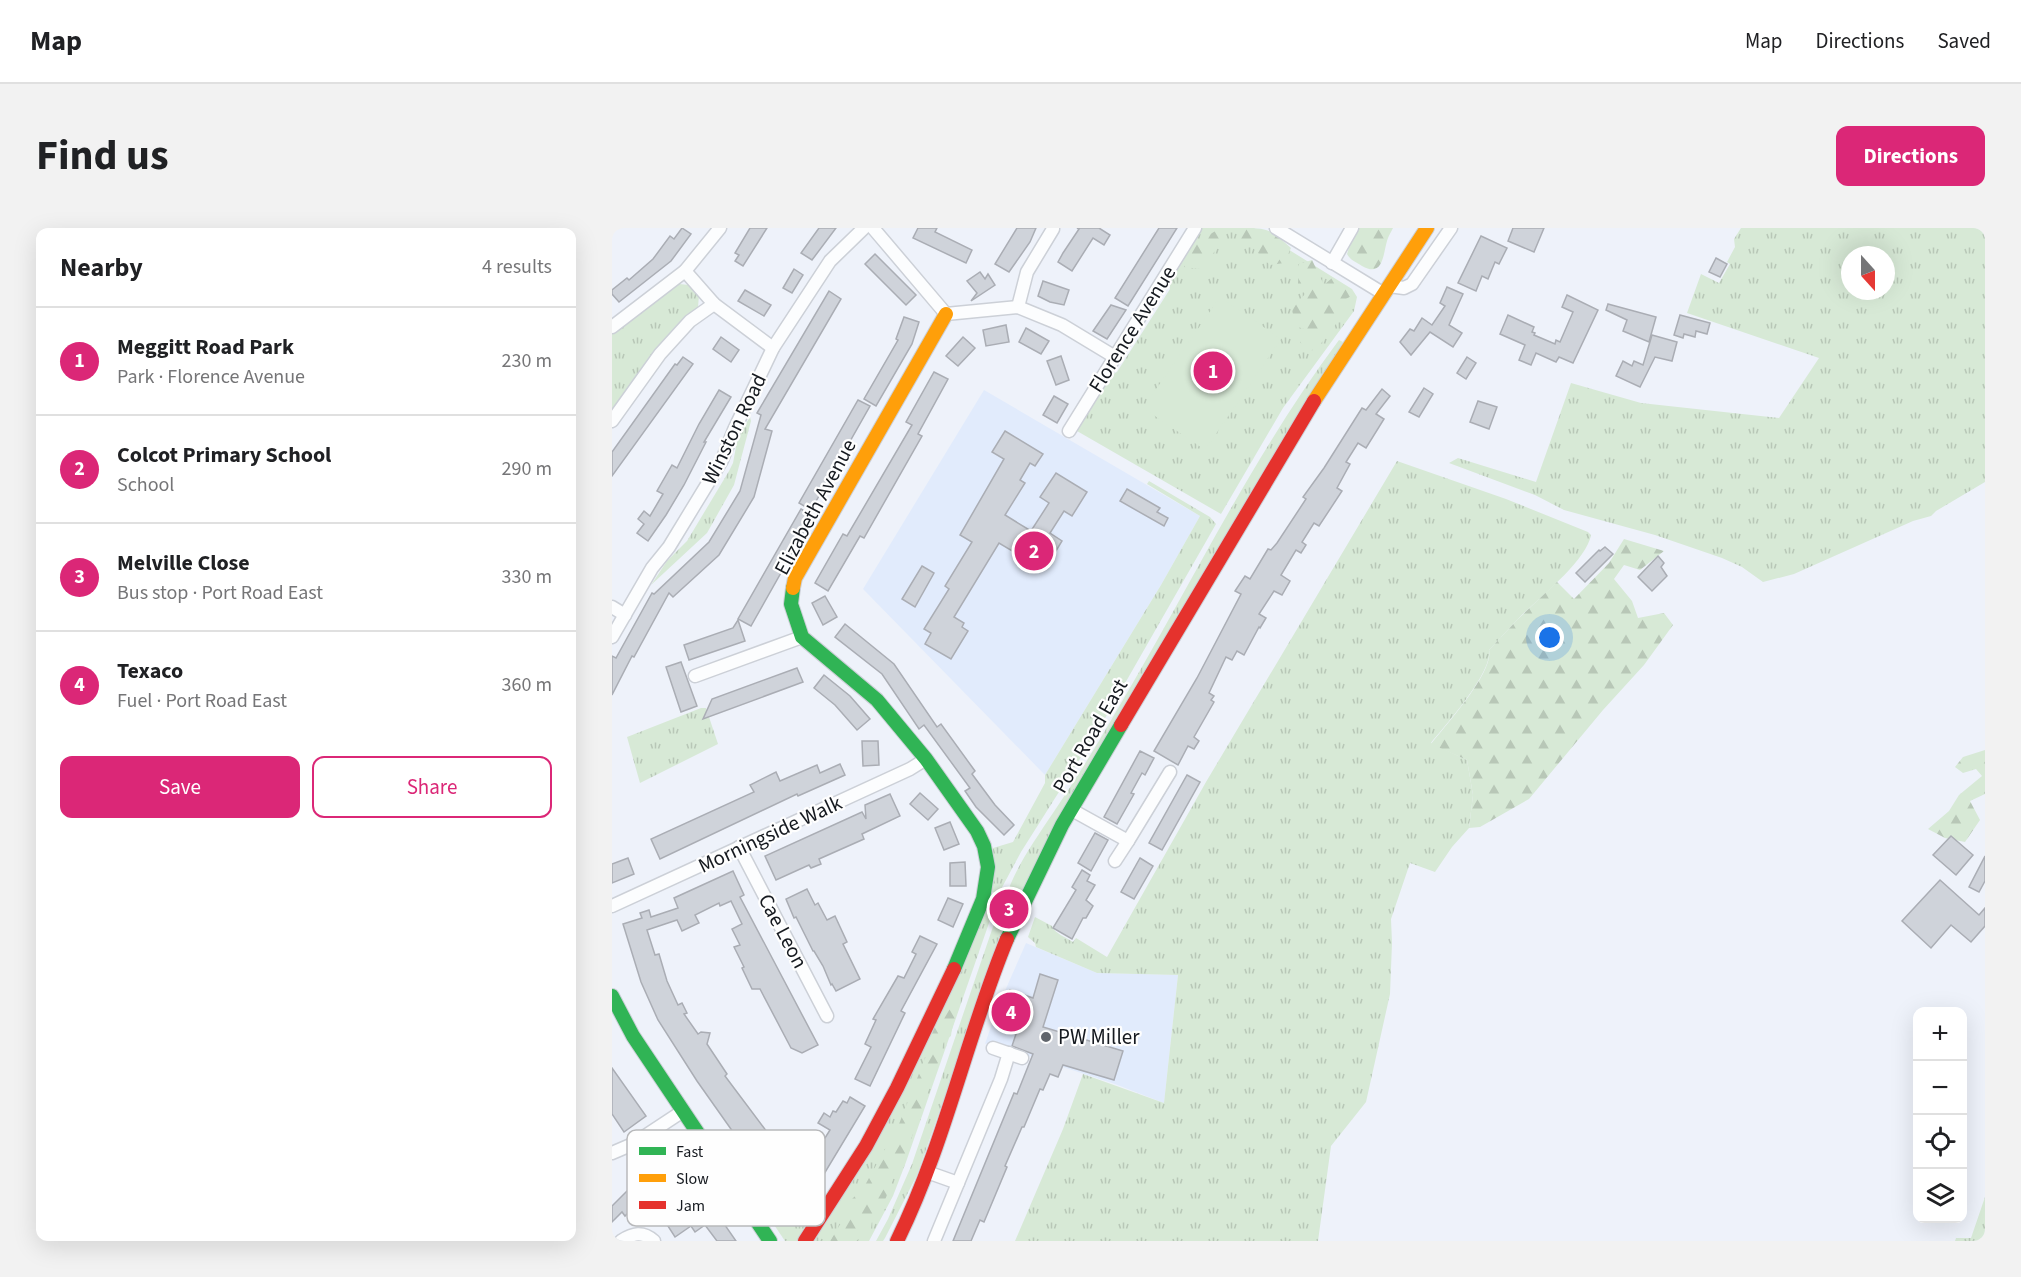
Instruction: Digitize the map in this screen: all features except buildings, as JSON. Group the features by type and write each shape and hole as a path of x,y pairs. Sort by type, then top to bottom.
{"street":[{"path":"612,327 685,271 720,228"},
{"name":"Winston Road","path":"612,637 652,568 669,547 722,460 773,348 830,261 864,228"},
{"path":"873,228 946,314 1018,307 1062,325 1115,357"},
{"name":"Florence Avenue","path":"1069,430 1195,228"},
{"path":"1276,228 1332,263 1386,290 1404,288 1412,284 1450,228"},
{"path":"1332,263 1352,228"},
{"name":"Port Road East","path":"897,1241 927,1172 980,1012 1003,948 1026,895 1072,810 1268,475 1427,228"},
{"path":"1018,307 1027,272 1053,229"},
{"path":"685,271 714,304 773,348"},
{"path":"612,421 660,354 690,321 714,304"},
{"name":"Elizabeth Avenue","path":"802,637 791,604 795,578 946,314"},
{"path":"612,607 625,615"},
{"path":"695,676 802,637 877,700 926,759 970,820 984,846 988,867 985,891 970,932 897,1088 866,1146 825,1210"},
{"name":"Morningside Walk","path":"612,906 910,770 926,759"},
{"path":"1115,861 1162,777"},
{"path":"1072,810 1128,841"},
{"name":"Cae Leon","path":"739,847 827,1016"},
{"path":"612,996 627,1027 696,1130"},
{"path":"993,1048 1022,1058"},
{"path":"934,1241 1001,1079 1009,1053"},
{"path":"654,1130 683,1111"},
{"path":"612,1153 627,1147"},
{"path":"927,1172 958,1183"},
{"path":"760,1226 770,1241"},
{"path":"805,1241 815,1226"},
{"path":"621,1241 631,1235 639,1234 646,1235 654,1241"}],"shaded area":[{"path":"984,390 1200,516 1161,585 1045,775 863,589"},
{"path":"1026,943 1097,973 1178,975 1164,1103 1115,1084 989,1043 985,1044 997,1009"}],"green space":[{"path":"1202,228 1254,228 1352,289 1357,297 1354,311 1283,408 1221,514 1077,431 1111,375 1117,372 1170,289 1169,281"},
{"path":"1243,228 1265,230 1284,242 1291,248 1284,263 1270,265 1253,248 1239,239"},
{"path":"1359,228 1393,228 1387,239 1381,263 1374,269 1362,266 1347,254 1351,241"},
{"path":"1741,228 1985,228 1985,482 1931,516 1913,521 1794,574 1763,582 1742,567 1722,558 1655,535 1564,510 1535,495 1449,463 1458,458 1536,482 1571,383 1641,403 1779,418 1819,358 1687,313 1701,274 1719,283 1730,264 1727,262 1735,247 1734,239"},
{"path":"1217,230 1226,238 1200,269 1184,267 1186,249"},
{"path":"1312,260 1324,285 1332,278 1355,294 1335,305 1339,320 1319,346 1308,353 1300,342 1304,329 1295,326 1292,309 1305,294 1298,284 1299,264"},
{"path":"679,284 689,285 699,295 698,307 612,413 612,334"},
{"path":"1220,297 1281,339 1205,450 1143,408"},
{"path":"1339,340 1343,342 1013,907 1005,900 1026,855 1106,729 1277,431"},
{"path":"750,417 751,421 734,485 707,533 651,585 667,561 687,541 729,471 733,463 738,436"},
{"path":"1397,461 1506,499 1591,535 1587,546 1571,568 1489,650 1484,671 1476,684 1431,743 1467,760 1473,795 1469,828 1452,847 1435,872 1410,863 1391,919 1390,994 1366,1102 1331,1146 1318,1241 1015,1241 1063,1129 1083,1074 1164,1103 1178,975 1097,973 1036,947 1028,937 1035,917 1052,926 1058,933 1073,942 1076,938 1107,957 1206,782"},
{"path":"1149,481 1210,517 1216,524 1100,727 1021,852 999,893 992,892 993,848 1013,842 1045,783 1045,775 1161,585 1200,516 1147,484"},
{"path":"1624,539 1664,551 1640,570 1624,565 1614,579 1632,601 1638,618 1664,613 1673,625 1644,665 1603,710 1529,799 1480,827 1469,828 1473,795 1467,760 1431,744 1477,685 1489,660 1489,650 1518,619 1557,582 1574,599 1609,563"},
{"path":"706,708 718,744 640,783 627,737"},
{"path":"1985,750 1985,794 1970,801 1980,820 1965,842 1945,838 1928,829 1949,811 1959,795 1982,776 1976,769 1963,773 1955,767 1963,757"},
{"path":"990,898 997,900 906,1162 893,1196 869,1241 810,1241 818,1226 825,1226 825,1212"},
{"path":"1004,912 1006,914 1004,919 1007,920 917,1175 885,1238 883,1241 876,1241 912,1164 997,915"},
{"path":"961,994 951,1036 944,1041 909,1145 904,1167 895,1174 880,1213 872,1220 871,1229 856,1241 830,1241 852,1199 864,1187 899,1124 928,1051 936,1017 951,997"},
{"path":"1985,1197 1985,1241 1955,1241 1956,1238 1971,1238"},
{"path":"775,1226 809,1226 799,1241 785,1241"}],"traffic: fast":[{"path":"793,588 791,604 802,637 877,700 926,759 977,831 984,846 988,867 983,899 954,969"},
{"path":"1007,939 1062,825 1121,725"},
{"path":"612,996 633,1036 696,1130"},
{"path":"760,1226 770,1241"}],"traffic: slow":[{"path":"1314,401 1427,228"},
{"path":"793,588 795,578 946,314"}],"traffic: jam":[{"path":"1121,725 1314,401"},
{"path":"897,1241 929,1167 979,1014 1007,939"},
{"path":"825,1210 866,1146 897,1088 954,969"},
{"path":"805,1241 815,1226"}],"place":[{"name":"Meggitt Road Park","path":"1213,371"},
{"name":"Colcot Primary School","path":"1034,551"},
{"name":"Melville Close","path":"1009,909"},
{"name":"Texaco","path":"1011,1012"},
{"name":"PW Miller","path":"1046,1037"}]}
